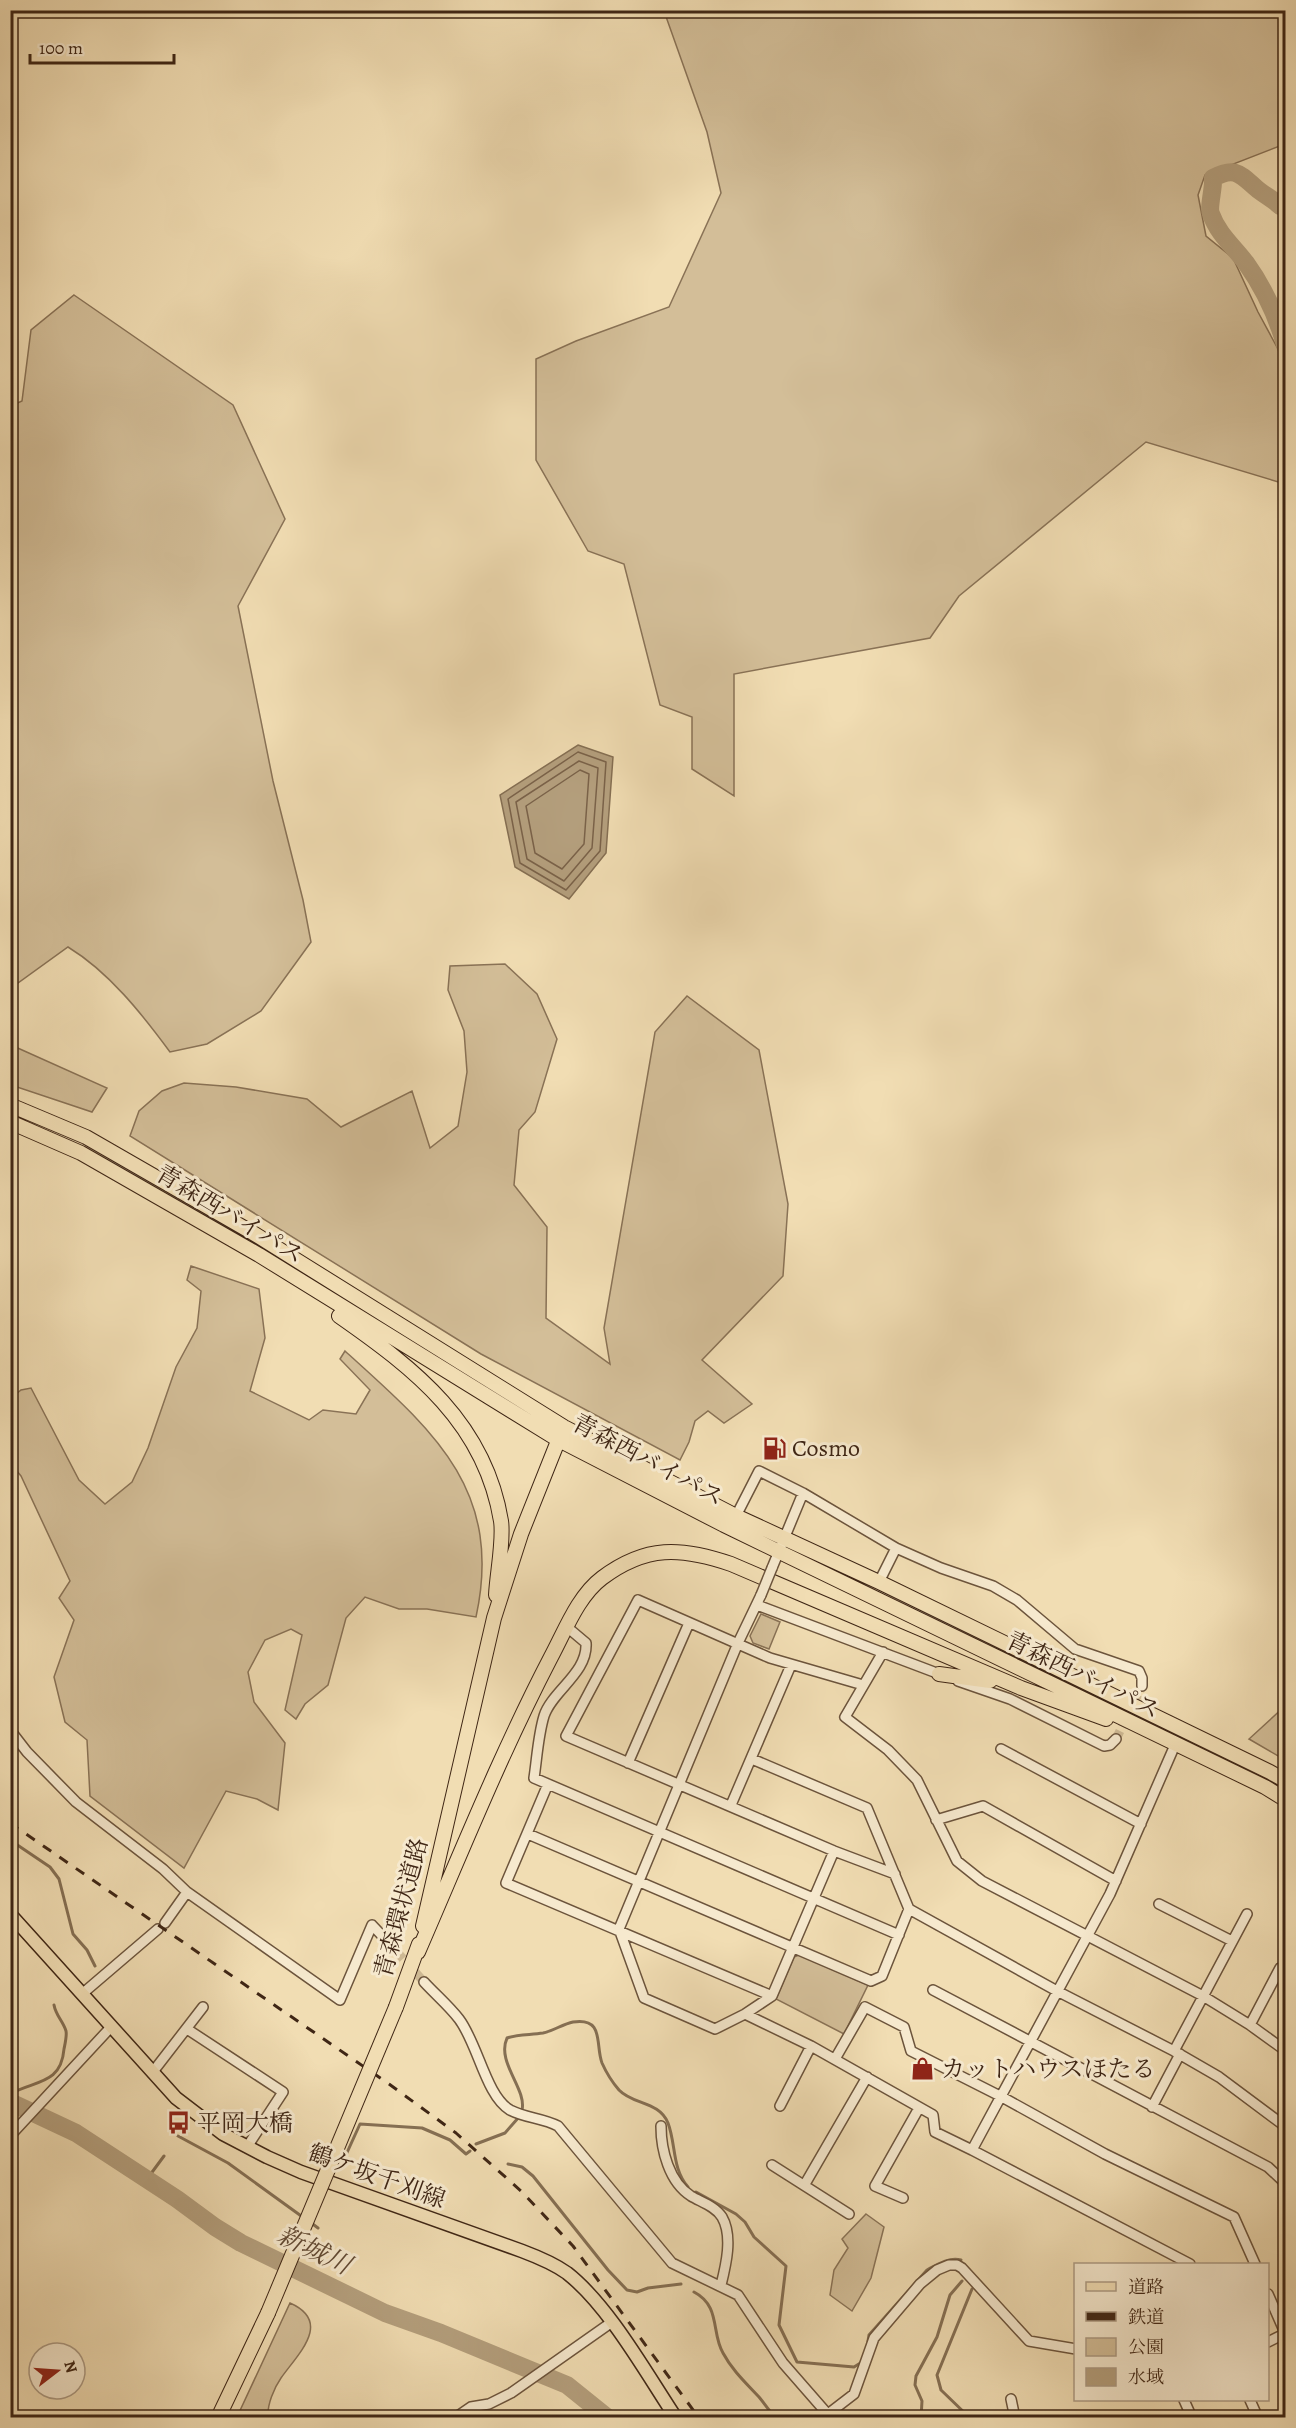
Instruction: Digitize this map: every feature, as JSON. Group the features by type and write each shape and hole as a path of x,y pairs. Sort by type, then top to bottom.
{"highway":[{"name":"青森西バイパス","path":"10,1105 86,1137 243,1227 561,1433 736,1516 781,1544 1175,1745 1265,1787 1286,1800"},
{"name":"青森西バイパス","path":"10,1122 81,1153 561,1433 724,1525 781,1544 879,1582 1286,1781"},
{"path":"259,1255 389,1350 429,1386 460,1421 486,1467 501,1523 494,1618"},
{"name":"青森環状道路","path":"218,2418 268,2313 418,1952 494,1618 521,1534 561,1433"},
{"path":"418,1952 526,1706 567,1627 588,1592 600,1579 635,1558 663,1551 706,1555 1021,1688 1175,1745"},
{"path":"939,1674 976,1678 1021,1688"}],"main road":[{"name":"鶴ケ坂千刈線","path":"10,1914 152,2073 193,2112 246,2147 301,2172 550,2262 581,2285 612,2322 676,2418"}],"street":[{"path":"736,1516 759,1471 803,1493 896,1548 941,1568 993,1586 1017,1600 1074,1649 1139,1671 1142,1686"},
{"path":"803,1493 619,1929 644,1998 715,2029 745,2014 772,1996 834,1851"},
{"path":"879,1582 896,1548"},
{"path":"863,1685 791,1665 638,1600 566,1736 834,1851 895,1874"},
{"path":"757,1605 1010,1699 1104,1746 1110,1745 1116,1739"},
{"path":"628,1763 689,1623"},
{"path":"567,1627 586,1643 587,1652 577,1671 545,1714 534,1778 899,1935"},
{"path":"883,1652 845,1717 888,1750 917,1780 957,1861 982,1881 1203,1996 1286,2051"},
{"path":"731,1805 791,1665"},
{"path":"10,1730 27,1752 75,1802 163,1869 187,1892 340,2000 372,1925 388,1942"},
{"path":"972,2150 1116,1881 1175,1745"},
{"path":"1001,1749 1141,1824"},
{"path":"752,1759 867,1808 909,1909 1219,2077 1286,2127"},
{"path":"548,1784 506,1883 619,1929 772,1996"},
{"path":"936,1820 983,1806 1116,1881"},
{"path":"528,1834 871,1981 882,1976 909,1909"},
{"path":"81,1994 161,1926 187,1892"},
{"path":"1159,1904 1232,1941"},
{"path":"1152,2107 1203,1996 1247,1914"},
{"path":"1250,2025 1280,1968"},
{"path":"424,1982 459,2019 478,2052 489,2085 500,2101 511,2110 547,2120 558,2126 672,2263 680,2269 721,2285 738,2295 783,2362 830,2416 854,2394 874,2338 920,2284 937,2270 949,2265 962,2268 1029,2341 1074,2349"},
{"path":"933,1990 1268,2167 1286,2187"},
{"path":"152,2073 203,2007"},
{"path":"835,2059 864,2007 904,2027 911,2051 1002,2097 1105,2154 1234,2217 1254,2263"},
{"path":"745,2014 811,2046 933,2115 935,2132 1186,2263"},
{"path":"10,2136 111,2027"},
{"path":"187,2029 283,2092 246,2147"},
{"path":"780,2106 811,2046"},
{"path":"806,2184 867,2077"},
{"path":"903,2198 875,2186 919,2108"},
{"path":"661,2126 663,2149 670,2171 689,2195 712,2207 721,2216 727,2238 721,2285"},
{"path":"772,2165 806,2184 849,2214"},
{"path":"1269,2296 1285,2334 1269,2342"},
{"path":"456,2418 471,2407 489,2404 511,2393 612,2322"},
{"path":"1011,2399 1016,2418"},
{"path":"1184,2401 1192,2418"},
{"path":"1250,2401 1258,2418"}],"green space":[{"path":"664,11 1285,11 1285,144 1205,175 1198,195 1206,236 1233,258 1285,362 1285,484 1146,442 959,596 930,638 734,674 734,796 692,769 692,717 660,705 624,564 588,551 536,460 536,359 576,341 669,307 721,193 707,132"},
{"path":"74,295 233,405 285,519 238,606 273,781 303,900 311,942 261,1011 207,1044 170,1052 111,981 68,947 11,988 11,406 22,401 31,330"},
{"path":"505,964 537,994 557,1039 535,1112 519,1130 514,1185 547,1227 546,1318 610,1364 604,1328 655,1032 687,996 759,1050 788,1204 783,1276 702,1360 752,1404 724,1423 708,1411 695,1421 689,1442 680,1460 481,1354 130,1136 139,1111 162,1091 184,1083 236,1087 307,1099 341,1127 412,1091 430,1148 458,1126 467,1072 464,1031 448,990 450,966"},
{"path":"11,1045 107,1088 92,1112 11,1085"},
{"path":"191,1266 259,1289 265,1338 250,1391 309,1420 323,1410 356,1414 370,1390 340,1359 345,1351 406,1407 432,1435 453,1465 470,1497 479,1532 482,1572 476,1617 427,1609 399,1609 365,1597 346,1618 328,1685 305,1704 296,1719 285,1710 302,1635 291,1629 265,1640 248,1672 254,1702 285,1743 278,1810 257,1799 226,1791 184,1868 90,1796 87,1740 65,1722 54,1677 74,1620 59,1598 70,1581 21,1476 11,1464 10,1399 21,1390 31,1388 79,1480 105,1504 132,1482 148,1448 176,1367 197,1328 201,1291 187,1280"},
{"path":"761,1614 780,1622 769,1649 753,1643 750,1636"},
{"path":"1285,1706 1285,1760 1249,1739"},
{"path":"799,1955 868,1985 844,2034 776,1999 794,1957"},
{"path":"866,2214 884,2227 871,2278 852,2311 830,2295 834,2270 848,2248 842,2239"},
{"path":"290,2303 303,2311 309,2319 311,2329 308,2339 276,2387 270,2402 268,2417 237,2417"}],"water":[{"path":"578,745 613,757 606,853 569,899 515,867 500,795"}],"waterway":[{"path":"1286,207 1280,206 1237,173 1221,174 1213,178 1210,211 1214,221 1259,283 1275,315 1286,348"},
{"path":"10,1840 50,1867 59,1879 73,1934 87,1950 95,1966"},
{"path":"10,2094 45,2080 58,2069 62,2061 66,2033 54,2005"},
{"path":"522,2110 520,2093 505,2056 507,2038 543,2033 573,2022 590,2024 597,2034 602,2063 619,2090 659,2111 664,2116 668,2123 679,2172 688,2187"},
{"name":"新城川","path":"10,2102 76,2133 241,2243 385,2313 441,2333 567,2385 608,2418"},
{"path":"476,2144 505,2133 519,2117"},
{"path":"340,2168 360,2124 422,2128 450,2140 466,2154 470,2151"},
{"path":"178,2136 228,2163 304,2218"},
{"path":"147,2179 164,2156"},
{"path":"508,2164 522,2167 533,2176 608,2270 627,2290 637,2292 648,2288 681,2284"},
{"path":"696,2192 736,2214 745,2222 754,2237 786,2266 779,2325 797,2362 854,2367 862,2362"},
{"path":"310,2222 318,2228"},
{"path":"868,2341 869,2335 927,2270 948,2260 961,2260"},
{"path":"921,2418 922,2401 915,2385 916,2376 937,2337 950,2295 962,2281"},
{"path":"970,2418 941,2390 937,2375 972,2289"},
{"path":"694,2292 703,2298 712,2312 719,2345 727,2359 777,2418"}],"tunnel":[{"path":"1116,1739 1142,1686"},
{"path":"388,1942 424,1982"}],"railway":[{"path":"10,1823 389,2084 456,2133 521,2191 573,2246 699,2418"}],"place":[{"name":"Cosmo","path":"774,1448"},
{"name":"カットハウスほたる","path":"923,2069"},
{"name":"平岡大橋","path":"179,2123"}]}
